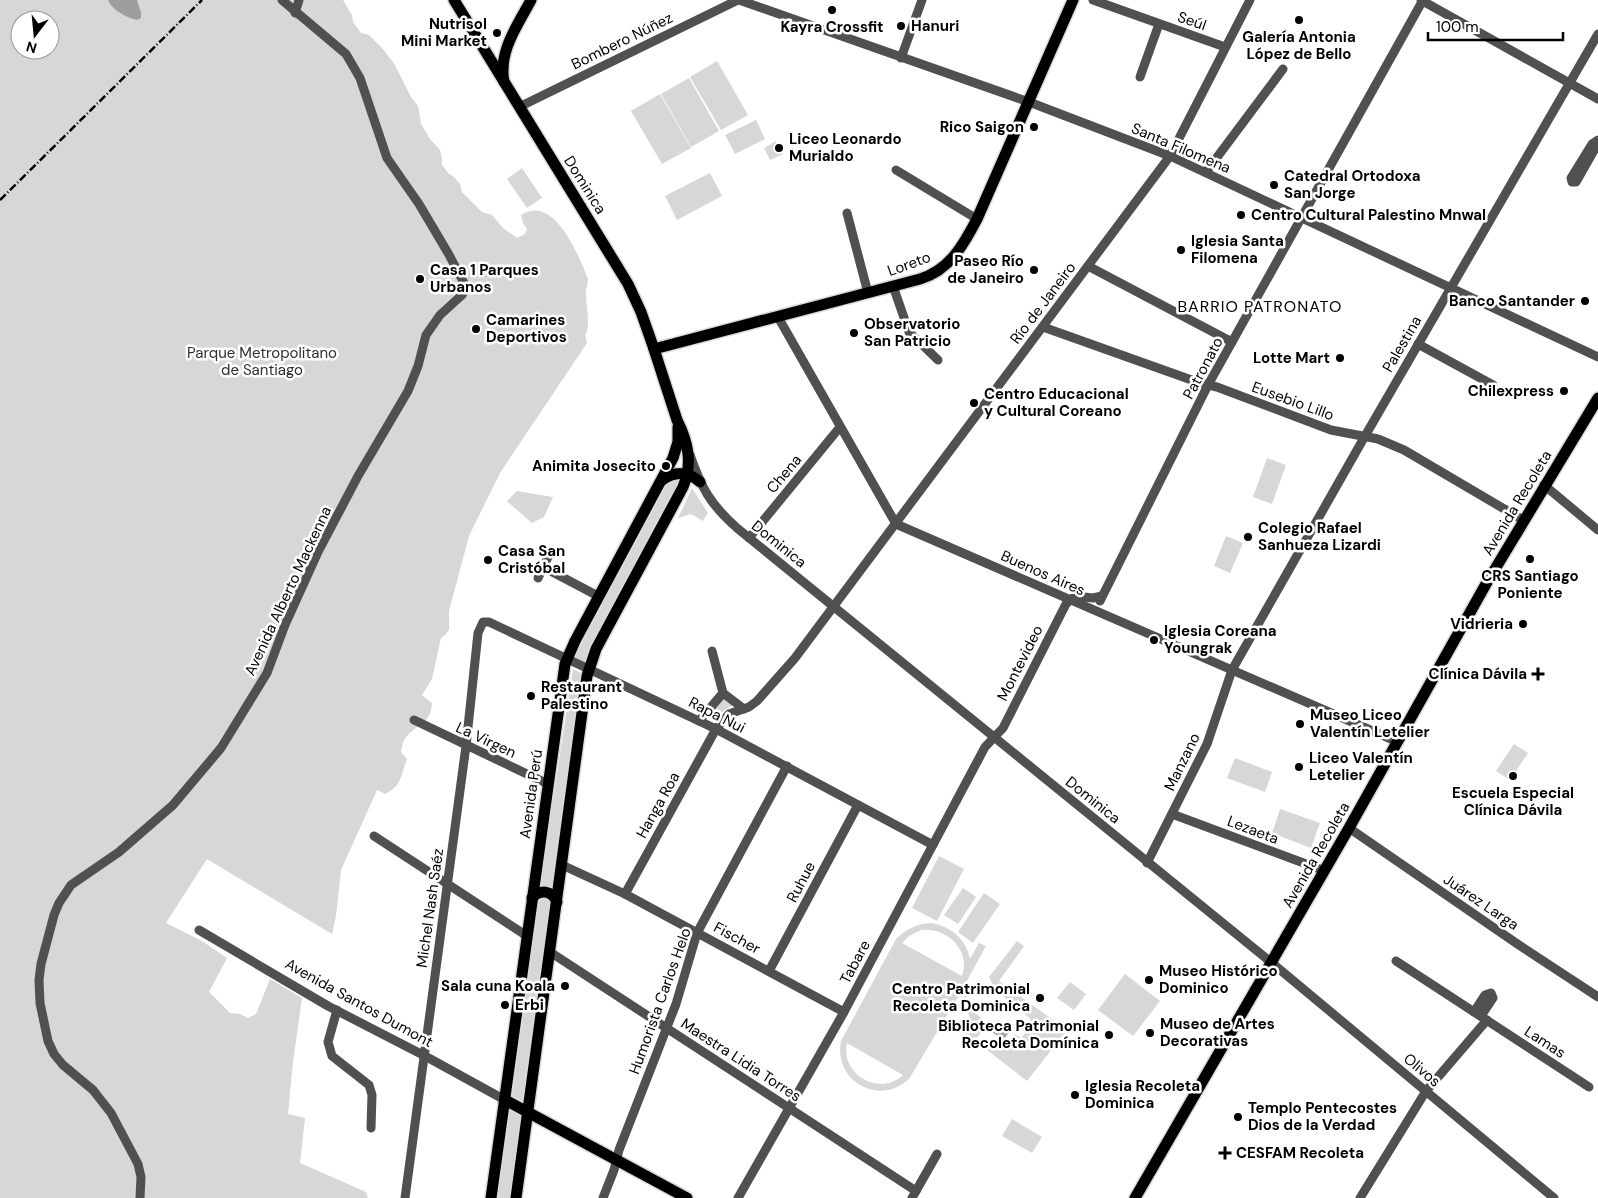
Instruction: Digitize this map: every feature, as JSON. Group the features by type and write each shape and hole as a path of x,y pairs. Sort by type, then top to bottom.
{"main road":[{"name":"Dominica","path":"454,0 624,278 640,312 654,349 688,449"},
{"path":"505,86 503,66 507,47 531,0"},
{"name":"Loreto","path":"654,349 927,277 941,269 961,247 977,219 1073,0"},
{"path":"483,49 490,54 495,54 504,51 507,47"},
{"name":"Avenida Recoleta","path":"1135,1198 1272,963 1523,520 1598,398"},
{"name":"Avenida Perú","path":"491,1198 562,679 567,659 598,596 676,452 677,420"},
{"path":"516,1198 588,669 596,649 683,487 687,474 688,449"},
{"path":"660,482 674,474 687,474 700,482"},
{"path":"532,898 541,892 546,892 551,894 557,902"},
{"path":"505,1100 687,1198"}],"street":[{"path":"282,0 295,13 299,0"},
{"path":"902,58 922,0"},
{"name":"Seúl","path":"1093,0 1225,47"},
{"name":"Río de Janeiro","path":"832,607 1170,156 1250,0"},
{"path":"1422,0 1598,99"},
{"name":"Patronato","path":"1095,611 1208,385 1422,0"},
{"name":"Santa Filomena","path":"743,1 1029,102 1170,156 1598,357"},
{"name":"Bombero Núñez","path":"519,107 743,1"},
{"name":"Avenida Alberto Mackenna","path":"140,1198 138,1164 111,1113 93,1090 63,1065 54,1054 48,1041 40,1003 39,980 41,964 54,915 59,903 71,885 119,852 173,805 221,748 268,671 285,625 318,552 358,476 408,391 418,366 426,335 440,315 465,290 464,283 448,253 419,204 387,158 355,68 346,54 295,13"},
{"path":"1140,77 1159,24"},
{"name":"Palestina","path":"1232,670 1598,34"},
{"path":"1206,172 1284,69"},
{"path":"896,170 977,219"},
{"path":"847,213 868,293"},
{"path":"1088,266 1232,342"},
{"path":"893,286 909,332 938,360"},
{"path":"778,317 896,524"},
{"name":"Eusebio Lillo","path":"1043,327 1331,430 1383,440 1404,450 1523,520"},
{"path":"1418,344 1493,385"},
{"name":"Chena","path":"749,538 840,427"},
{"name":"Dominica","path":"688,449 700,482 708,497 749,538 1272,963"},
{"path":"1544,486 1598,530"},
{"name":"Buenos Aires","path":"896,524 1398,742"},
{"path":"538,578 549,555"},
{"path":"543,567 598,596"},
{"path":"1070,599 1075,596 1093,598 1102,596"},
{"name":"Montevideo","path":"993,738 1002,728 1061,612 1070,599"},
{"path":"716,729 728,714 744,709 761,698 795,658 832,607"},
{"name":"Rapa Nui","path":"483,622 489,622 699,720 933,845"},
{"name":"Michel Nash Saéz","path":"405,1198 466,746 478,633 483,622"},
{"path":"712,651 723,693 744,709"},
{"name":"Manzano","path":"1148,863 1206,744 1232,670"},
{"path":"699,720 723,693"},
{"name":"La Virgen","path":"414,720 548,784"},
{"name":"Hanga Roa","path":"625,894 716,729"},
{"name":"Tabare","path":"738,1198 844,1012 985,747 993,738"},
{"name":"Humorista Carlos Helo","path":"603,1198 619,1150 686,976 697,933 787,766"},
{"name":"Ruhue","path":"769,971 858,805"},
{"name":"Lezaeta","path":"1172,814 1324,871"},
{"name":"Juárez Larga","path":"1349,828 1598,997"},
{"path":"374,836 527,936"},
{"name":"Fischer","path":"562,865 625,894 844,1012"},
{"name":"Avenida Santos Dumont","path":"199,930 337,1010 505,1100"},
{"name":"Maestra Lidia Torres","path":"550,952 789,1108 914,1195"},
{"name":"Lamas","path":"1396,962 1589,1087"},
{"name":"Olivos","path":"1272,963 1554,1198"},
{"path":"337,1010 328,1042 332,1056 369,1085 372,1095 371,1128"},
{"path":"1360,1198 1426,1091 1480,1016"},
{"path":"914,1195 937,1154"}],"green space":[{"name":"Parque Metropolitano de Santiago","path":"0,0 343,0 352,15 353,22 361,33 369,35 395,65 411,97 418,106 421,124 430,139 440,150 442,165 460,184 462,192 482,212 492,215 503,228 517,238 525,234 527,229 521,215 533,210 544,212 564,230 588,279 586,293 588,327 585,335 587,343 500,473 469,536 449,611 449,630 441,638 432,679 422,695 432,703 431,712 423,723 407,736 403,743 401,752 407,759 400,780 394,788 385,794 377,790 341,870 332,934 207,859 166,923 202,941 227,958 209,992 230,1013 240,1014 248,1018 256,1014 270,979 302,998 288,1114 305,1118 300,1163 366,1192 368,1198 0,1198"},
{"path":"717,61 748,115 721,130 690,77"},
{"path":"689,78 719,131 691,147 661,94"},
{"path":"660,94 691,148 662,164 631,111"},
{"path":"756,120 765,139 735,154 725,135"},
{"path":"776,141 783,154 770,160 764,148"},
{"path":"522,168 542,198 527,208 507,179"},
{"path":"710,173 722,196 677,220 665,196"},
{"path":"1267,458 1286,465 1272,504 1253,497"},
{"path":"684,478 587,665 574,658 662,487 668,480"},
{"path":"692,488 708,513 703,521 691,514 678,518"},
{"path":"517,491 553,497 544,517 532,523 507,501"},
{"path":"1226,536 1243,543 1230,573 1214,566"},
{"path":"573,669 585,675 554,894 539,891"},
{"path":"719,696 733,705 713,718 708,716"},
{"path":"1514,744 1528,753 1510,780 1496,771"},
{"path":"1235,758 1272,772 1265,792 1227,778"},
{"path":"1280,809 1320,823 1311,848 1272,833"},
{"path":"939,856 964,869 937,921 912,908"},
{"path":"963,888 976,897 958,924 944,915"},
{"path":"984,893 1000,904 973,943 958,932"},
{"path":"543,898 549,899 553,906 525,1103 512,1096 537,903"},
{"path":"931,923 945,927 961,939 970,959 979,943 986,946 909,1079 897,1087 885,1090 872,1090 861,1086 851,1078 844,1068 840,1055 841,1041 896,939 912,928","holes":["921,930 940,932 955,942 963,957 962,976 902,943 909,936","847,1043 903,1075 894,1081 884,1084 873,1083 864,1079 850,1065 846,1054"]},
{"path":"1017,941 1024,946 999,981 1067,1030 1027,1081 982,1046 985,1041 1000,1051 1015,1034 1021,1038 1026,1032 1023,1029 1031,1019 990,986 992,983 989,977"},
{"path":"1125,974 1160,1001 1133,1036 1098,1010"},
{"path":"1070,982 1086,994 1074,1010 1057,998"},
{"path":"967,988 971,991 963,1001 963,1004 988,1023 975,1041 962,1031 970,1018 967,1011 958,1008"},
{"path":"509,1107 523,1115 511,1198 497,1198"},
{"path":"1012,1119 1042,1137 1032,1153 1002,1136"}],"shaded area":[{"path":"108,0 137,0 141,18 137,20 124,15 116,10"},
{"path":"998,1020 1011,1030 1004,1039 992,1032 991,1028"}],"railway":[{"path":"0,200 202,0"}],"place":[{"name":"Kayra Crossfit","path":"832,10"},
{"name":"Galería Antonia López de Bello","path":"1299,20"},
{"name":"Hanuri","path":"901,26"},
{"name":"Nutrisol Mini Market","path":"497,33"},
{"name":"Rico Saigon","path":"1034,127"},
{"name":"Liceo Leonardo Murialdo","path":"779,148"},
{"name":"Catedral Ortodoxa San Jorge","path":"1274,185"},
{"name":"Centro Cultural Palestino Mnwal","path":"1241,215"},
{"name":"Iglesia Santa Filomena","path":"1181,250"},
{"name":"Paseo Río de Janeiro","path":"1034,270"},
{"name":"Casa 1 Parques Urbanos","path":"420,279"},
{"name":"Banco Santander","path":"1585,301"},
{"name":"Camarines Deportivos","path":"476,329"},
{"name":"Observatorio San Patricio","path":"854,333"},
{"name":"Lotte Mart","path":"1340,358"},
{"name":"Chilexpress","path":"1564,391"},
{"name":"Centro Educacional y Cultural Coreano","path":"974,403"},
{"name":"Animita Josecito","path":"666,466"},
{"name":"Colegio Rafael Sanhueza Lizardi","path":"1248,537"},
{"name":"CRS Santiago Poniente","path":"1530,559"},
{"name":"Casa San Cristóbal","path":"488,560"},
{"name":"Vidrieria","path":"1523,624"},
{"name":"Iglesia Coreana Youngrak","path":"1154,640"},
{"name":"Clínica Dávila","path":"1538,674"},
{"name":"Restaurant Palestino","path":"531,696"},
{"name":"Museo Liceo Valentín Letelier","path":"1300,724"},
{"name":"Liceo Valentín Letelier","path":"1299,767"},
{"name":"Escuela Especial Clínica Dávila","path":"1513,776"},
{"name":"Museo Histórico Dominico","path":"1149,980"},
{"name":"Sala cuna Koala","path":"565,986"},
{"name":"Centro Patrimonial Recoleta Dominica","path":"1040,998"},
{"name":"Erbi","path":"505,1005"},
{"name":"Museo de Artes Decorativas","path":"1150,1033"},
{"name":"Biblioteca Patrimonial Recoleta Domínica","path":"1109,1035"},
{"name":"Iglesia Recoleta Dominica","path":"1075,1095"},
{"name":"Templo Pentecostes Dios de la Verdad","path":"1238,1117"},
{"name":"CESFAM Recoleta","path":"1225,1153"}],"district":[{"name":"BARRIO PATRONATO","path":"1260,306"}]}
